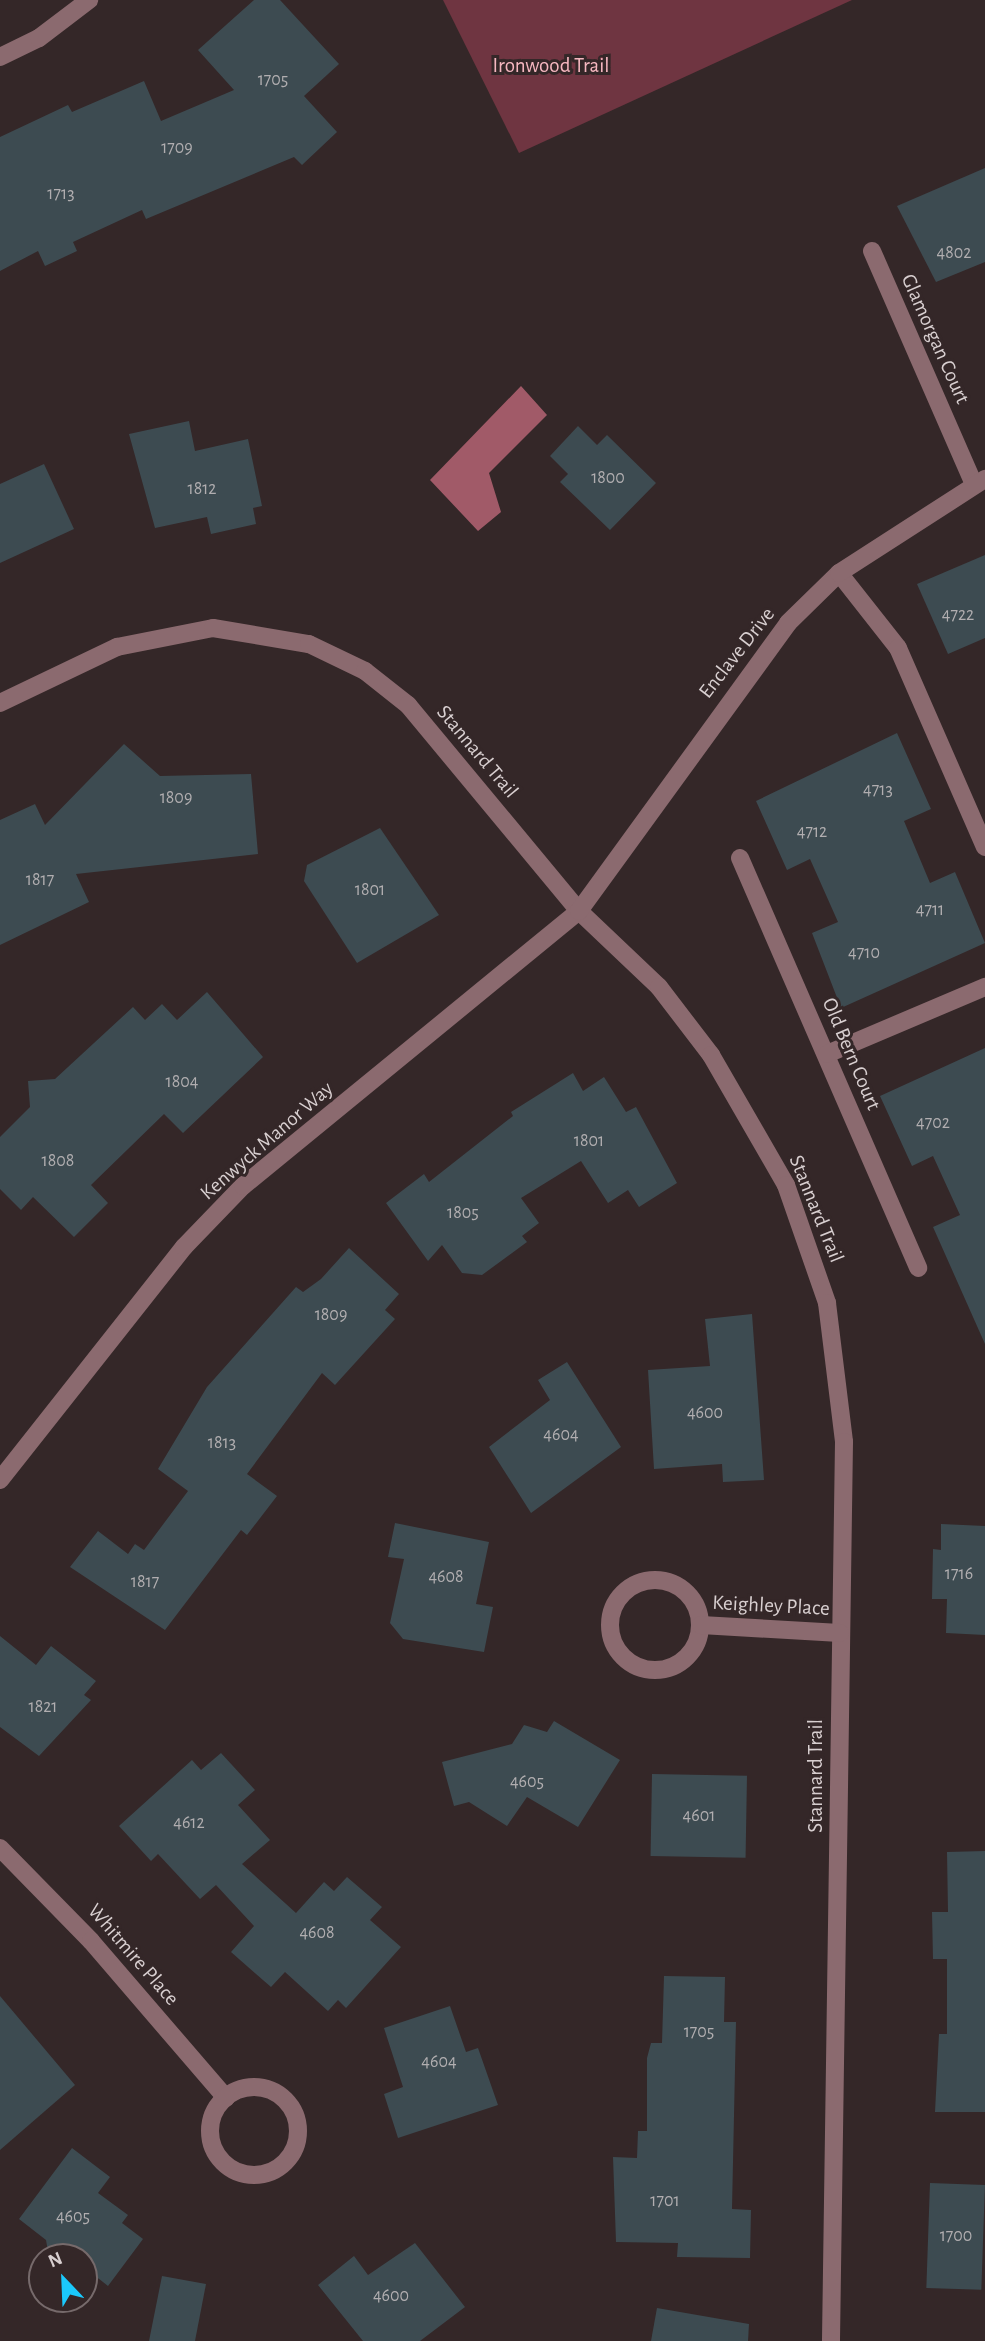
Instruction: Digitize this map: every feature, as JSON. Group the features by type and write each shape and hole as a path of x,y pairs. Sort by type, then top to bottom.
{"street":[{"path":"0,57 39,38 89,0"},
{"name":"Glamorgan Court","path":"872,251 979,482"},
{"name":"Enclave Drive","path":"579,911 744,677 839,573 979,482"},
{"path":"839,573 898,648 985,847"},
{"name":"Stannard Trail","path":"0,703 117,647 164,633 213,628 321,648 408,705 579,911 659,987 711,1055 751,1120 811,1245 838,1351 844,1423 831,2341"},
{"name":"Old Bern Court","path":"740,858 918,1268"},
{"name":"Kenwyck Manor Way","path":"0,1480 184,1247 243,1186 579,911"},
{"path":"827,1054 985,987"},
{"name":"Keighley Place","path":"655,1579 682,1588 701,1625 687,1657 651,1670 620,1655 609,1626 621,1594 655,1579"},
{"name":"Keighley Place","path":"701,1625 840,1633"},
{"name":"Whitmire Place","path":"0,1848 67,1914 226,2098"},
{"path":"251,2088 288,2102 295,2115 296,2144 279,2167 243,2175 219,2159 210,2127 226,2098 251,2088"}],"green space":[{"name":"Ironwood Trail","path":"443,0 852,0 519,153"}],"shaded area":[{"path":"521,386 547,415 489,473 501,512 478,531 430,480"}],"building":[{"path":"254,0 280,0 339,64 304,96 337,132 302,165 294,157 146,219 142,210 73,242 77,251 45,266 38,251 0,271 0,137 68,105 72,112 144,81 161,121 234,90 198,50"},
{"path":"985,168 985,262 936,282 897,206"},
{"path":"189,421 195,451 248,439 262,506 253,508 256,524 211,534 207,517 155,528 129,434"},
{"path":"578,426 597,445 607,435 656,483 610,530 560,482 568,474 550,456"},
{"path":"44,464 74,529 0,563 0,484"},
{"path":"985,555 985,638 948,654 917,584"},
{"path":"897,733 931,809 904,821 930,883 955,872 985,943 841,1008 812,933 838,922 810,859 787,870 756,801"},
{"path":"124,744 160,776 251,774 258,854 76,874 89,902 0,945 0,820 35,804 45,825"},
{"path":"380,828 439,915 357,963 304,881 307,865"},
{"path":"207,992 263,1057 183,1133 164,1114 91,1185 108,1203 74,1237 33,1197 21,1210 0,1189 0,1137 30,1107 28,1081 55,1079 133,1007 145,1020 162,1004 177,1020"},
{"path":"985,1048 985,1344 933,1227 960,1215 933,1156 912,1166 880,1096"},
{"path":"573,1073 583,1091 604,1077 626,1112 636,1107 677,1183 639,1207 628,1190 608,1203 581,1161 521,1198 539,1223 522,1236 527,1242 482,1275 462,1273 442,1245 428,1261 386,1203 424,1174 429,1182 513,1116 511,1112"},
{"path":"349,1248 399,1294 385,1310 395,1319 335,1385 322,1373 247,1474 277,1496 247,1535 241,1530 165,1630 70,1567 98,1531 128,1554 135,1544 144,1550 188,1491 158,1469 207,1387 296,1287 303,1292 321,1279"},
{"path":"752,1314 764,1480 723,1482 722,1464 654,1469 648,1370 710,1366 705,1319"},
{"path":"567,1362 621,1447 531,1513 489,1447 550,1400 538,1380"},
{"path":"395,1523 489,1542 476,1604 493,1607 484,1652 403,1639 390,1623 404,1559 388,1557"},
{"path":"941,1524 985,1526 985,1635 946,1633 947,1599 932,1599 933,1549 941,1550"},
{"path":"0,1636 36,1665 51,1646 96,1681 84,1695 91,1700 39,1756 0,1727"},
{"path":"554,1721 620,1760 578,1827 527,1797 507,1826 469,1802 454,1806 442,1762 512,1744 524,1725 547,1732"},
{"path":"221,1753 255,1790 238,1805 270,1840 242,1864 296,1913 324,1882 334,1891 347,1877 382,1907 370,1920 401,1947 346,2008 338,2000 328,2011 285,1972 271,1987 231,1952 254,1926 216,1885 200,1899 158,1854 151,1861 119,1826 192,1760 201,1770"},
{"path":"652,1774 747,1776 746,1858 651,1856"},
{"path":"985,1851 985,2112 935,2112 939,2034 947,2034 947,1959 933,1959 932,1912 948,1912 947,1852"},
{"path":"664,1976 725,1977 724,2022 736,2022 732,2209 751,2210 750,2258 677,2257 678,2243 616,2242 613,2157 637,2158 638,2131 647,2131 647,2058 651,2043 662,2043"},
{"path":"0,1996 75,2085 0,2150"},
{"path":"450,2006 466,2052 478,2048 498,2105 398,2138 384,2094 403,2087 384,2028"},
{"path":"72,2148 110,2177 98,2193 128,2215 122,2223 143,2239 108,2286 98,2278 98,2243 47,2243 19,2219"},
{"path":"930,2183 985,2185 981,2290 926,2288"},
{"path":"415,2243 465,2307 420,2341 363,2341 318,2285 354,2256 368,2275"},
{"path":"162,2276 206,2284 195,2341 149,2341"},
{"path":"657,2308 749,2324 748,2341 651,2341"}]}
